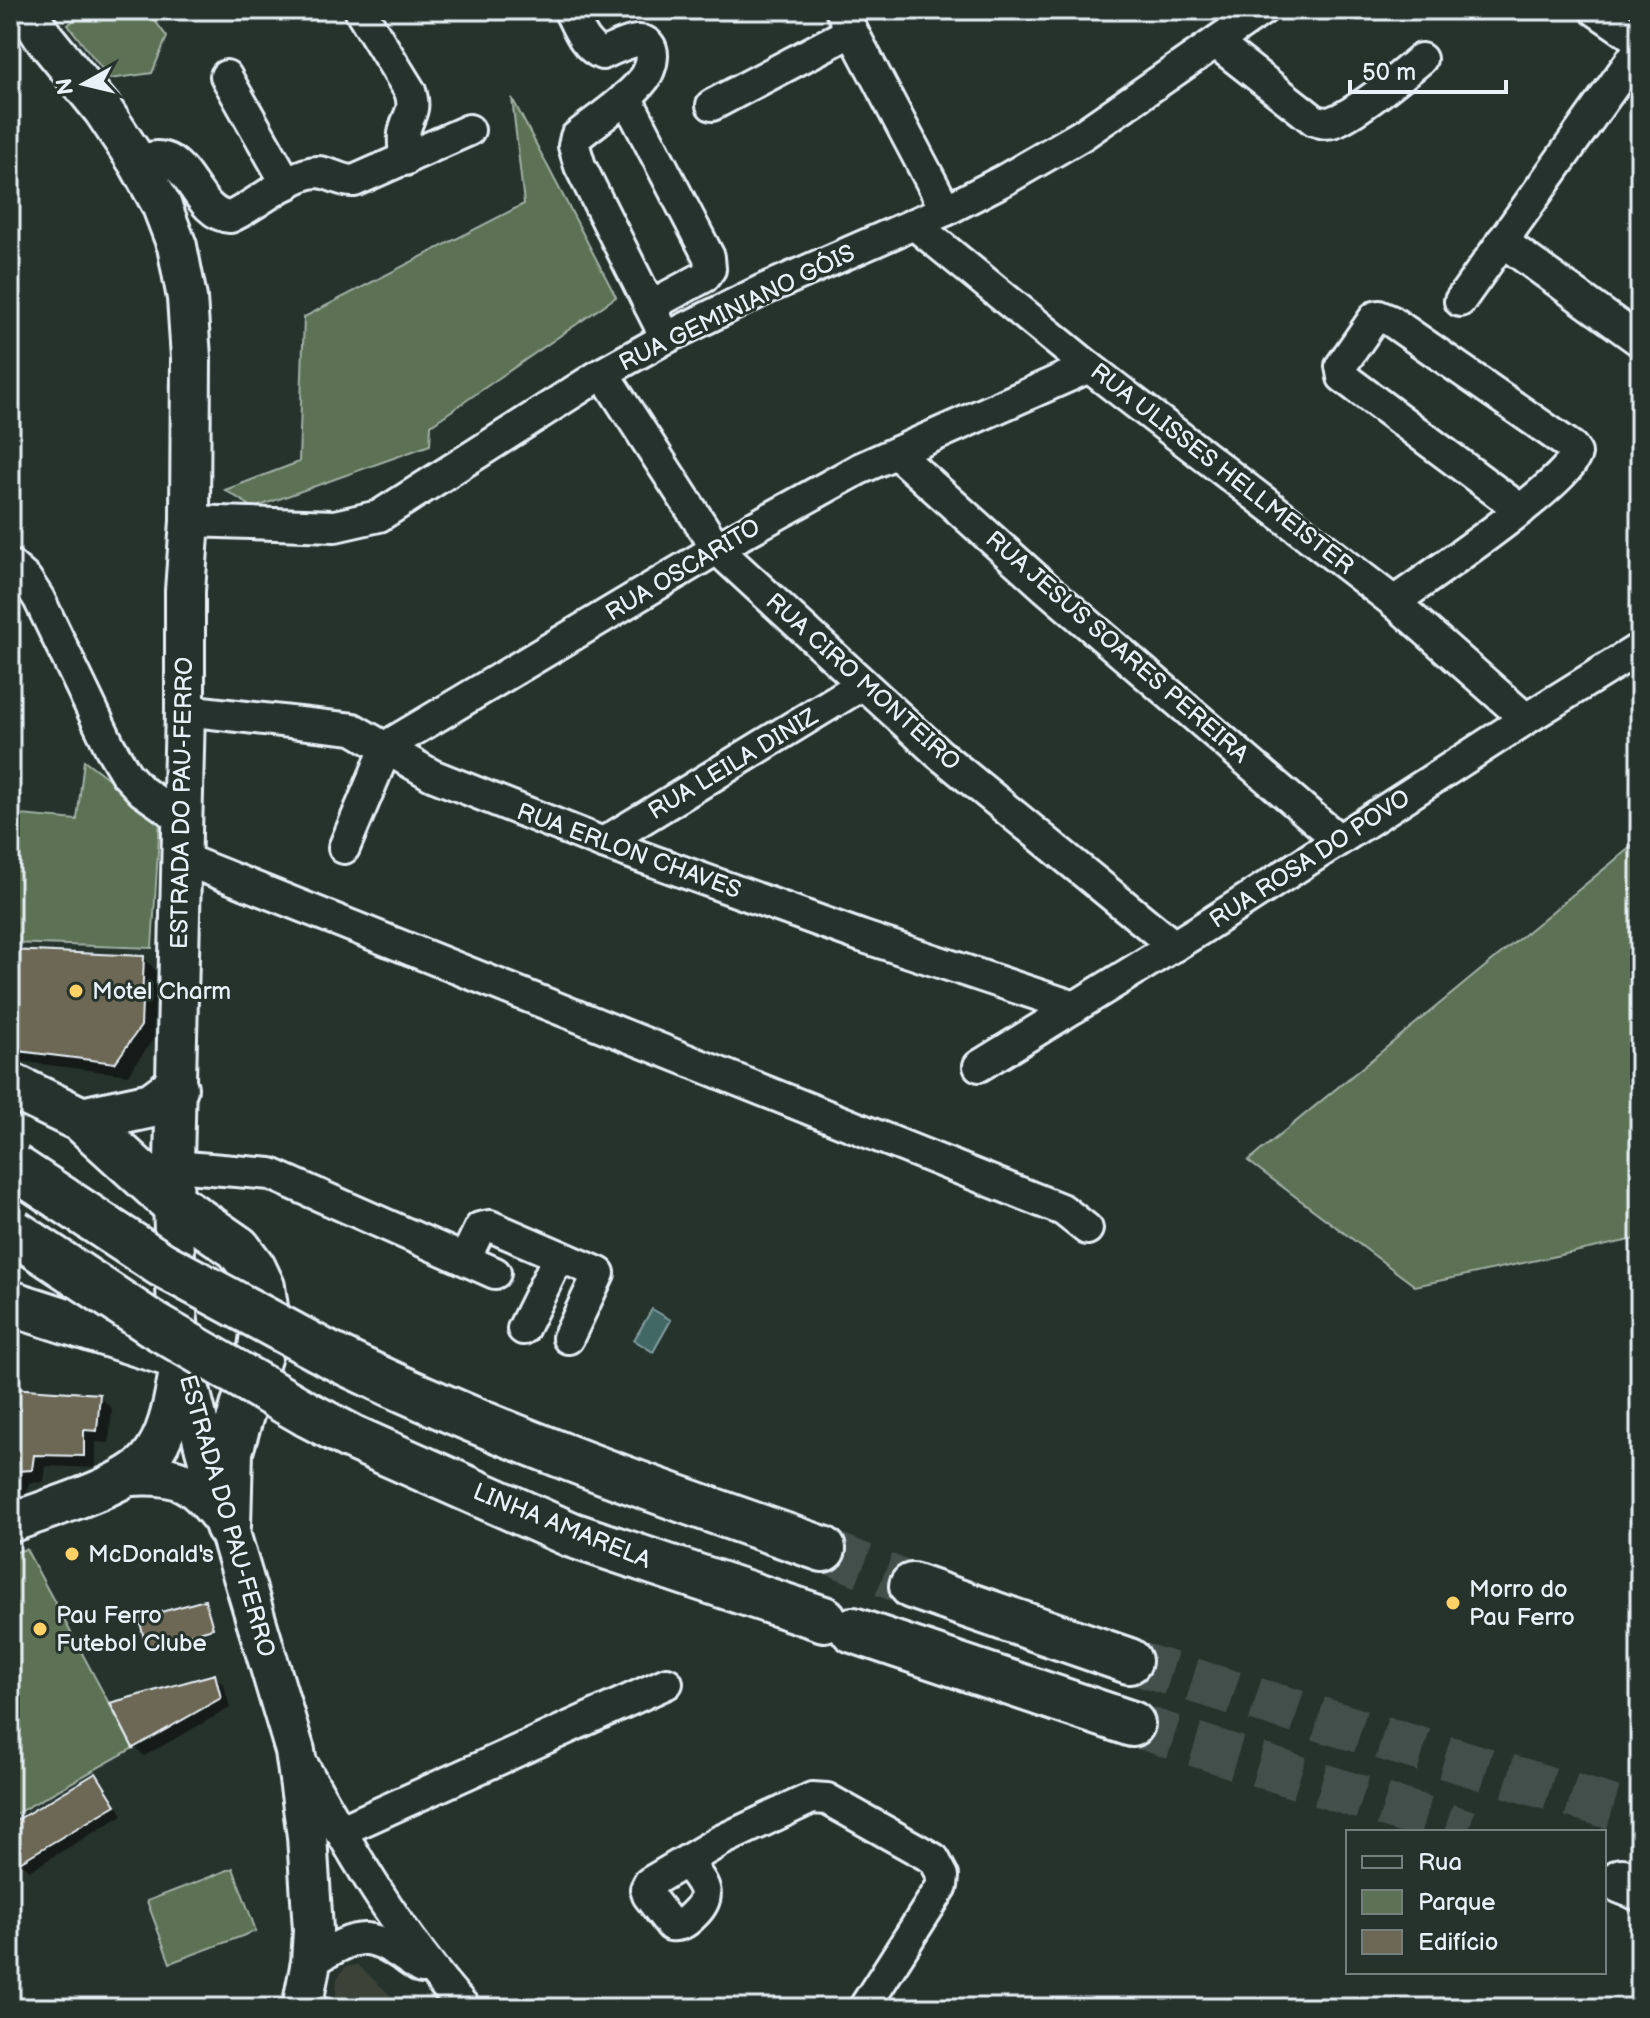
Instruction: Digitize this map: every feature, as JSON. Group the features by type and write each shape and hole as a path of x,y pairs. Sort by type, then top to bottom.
{"highway":[{"path":"10,1085 82,1120 174,1185 238,1248 253,1268 262,1287 266,1314 261,1348 230,1451 228,1526"},
{"path":"82,1120 144,1107 175,1088"},
{"path":"12,1165 161,1264 328,1354 439,1406 607,1474 823,1549"},
{"name":"LINHA AMARELA","path":"12,1230 154,1325 307,1414 351,1437 572,1535 1132,1724"},
{"path":"10,1303 182,1358"},
{"path":"912,1586 1129,1661"}],"main road":[{"name":"ESTRADA DO PAU-FERRO","path":"26,10 42,35 103,110 161,204 177,246 187,298 192,398 175,1088 177,1312 182,1358 205,1449 295,1751 311,1881 311,1962 302,2008"},
{"path":"130,1476 150,1459 158,1444 170,1416 182,1358"},
{"path":"10,1523 130,1476 159,1474 191,1484 228,1526"}],"street":[{"path":"360,10 410,91 414,103 404,135 405,160"},
{"path":"569,10 594,51 602,54 638,41 646,43 652,52 653,64 645,78 576,137 574,146 580,166 666,338"},
{"name":"RUA GEMINIANO GÓIS","path":"190,521 335,526 364,522 379,516 603,373 666,338 763,290 946,210 1006,179 1082,135 1262,10"},
{"path":"1595,10 1640,41"},
{"path":"712,105 847,20 946,210"},
{"path":"1216,43 1314,120 1323,123 1340,118 1391,84 1421,59"},
{"path":"1460,301 1640,48"},
{"path":"226,76 287,184"},
{"path":"626,97 709,257 710,269 704,277 650,306"},
{"path":"138,163 156,155 170,159 216,212 223,216 238,214 287,184 316,172 345,182 354,181 469,130"},
{"name":"RUA ULISSES HELLMEISTER","path":"914,224 1089,367 1394,602 1526,719"},
{"path":"1502,241 1640,341"},
{"path":"1394,602 1521,510 1576,459 1572,447 1391,321 1375,317 1341,366 1343,377 1521,510"},
{"name":"RUA OSCARITO","path":"387,746 717,549 859,469 1089,367"},
{"name":"RUA CIRO MONTEIRO","path":"603,373 717,549 938,753 1174,946"},
{"name":"RUA JESUS SOARES PEREIRA","path":"896,453 1045,587 1339,840"},
{"path":"10,565 26,579 39,599 126,774 142,791 182,819"},
{"name":"RUA ROSA DO POVO","path":"979,1066 1174,946 1640,648"},
{"name":"RUA LEILA DINIZ","path":"603,843 863,684"},
{"name":"RUA ERLON CHAVES","path":"185,710 344,726 387,746 432,775 603,843 861,936 1075,1007"},
{"path":"344,848 387,746"},
{"path":"181,858 1063,1210 1087,1229"},
{"path":"174,1185 271,1174 495,1273"},
{"path":"465,1259 484,1225 599,1273 568,1338"},
{"path":"523,1329 559,1256"},
{"path":"340,1831 667,1683"},
{"path":"295,1751 340,1831 395,1918 442,1983 465,2008"},
{"path":"686,1861 812,1798 827,1799 934,1859 943,1876 942,1886 864,2008"},
{"path":"311,1962 342,1944 366,1937 394,1949 442,1983"}],"shaded area":[{"path":"358,1965 404,2008 335,2008 337,1979 345,1967"}],"green space":[{"path":"86,10 147,10 167,37 152,73 110,79 68,25"},
{"path":"512,98 616,297 431,425 430,445 254,508 225,490 299,462 304,317 524,204"},
{"path":"84,760 160,818 152,948 10,943 10,814 77,820"},
{"path":"1640,829 1640,1238 1415,1286 1248,1161 1632,846"},
{"name":"Pau Ferro Futebol Clube","path":"26,1549 133,1748 10,1817 10,1554"},
{"path":"233,1868 256,1931 170,1963 147,1901"}],"water":[{"path":"652,1309 671,1320 653,1352 634,1340"}],"building":[{"name":"Motel Charm","path":"10,950 144,956 141,1026 115,1063 10,1050"},
{"path":"10,1388 100,1394 97,1431 84,1430 84,1456 34,1455 32,1470 17,1471 15,1479 10,1481"},
{"path":"205,1600 213,1628 146,1647 139,1618"},
{"path":"215,1674 221,1698 133,1748 110,1703"},
{"path":"96,1773 116,1805 18,1863 10,1850 10,1824"}],"tunnel":[{"path":"823,1549 912,1586"},
{"path":"1129,1661 1640,1816"},
{"path":"1132,1724 1462,1830"}],"place":[{"name":"Motel Charm","path":"76,991"},
{"name":"McDonald's","path":"72,1554"},
{"name":"Morro do Pau Ferro","path":"1453,1603"},
{"name":"Pau Ferro Futebol Clube","path":"40,1629"}]}
